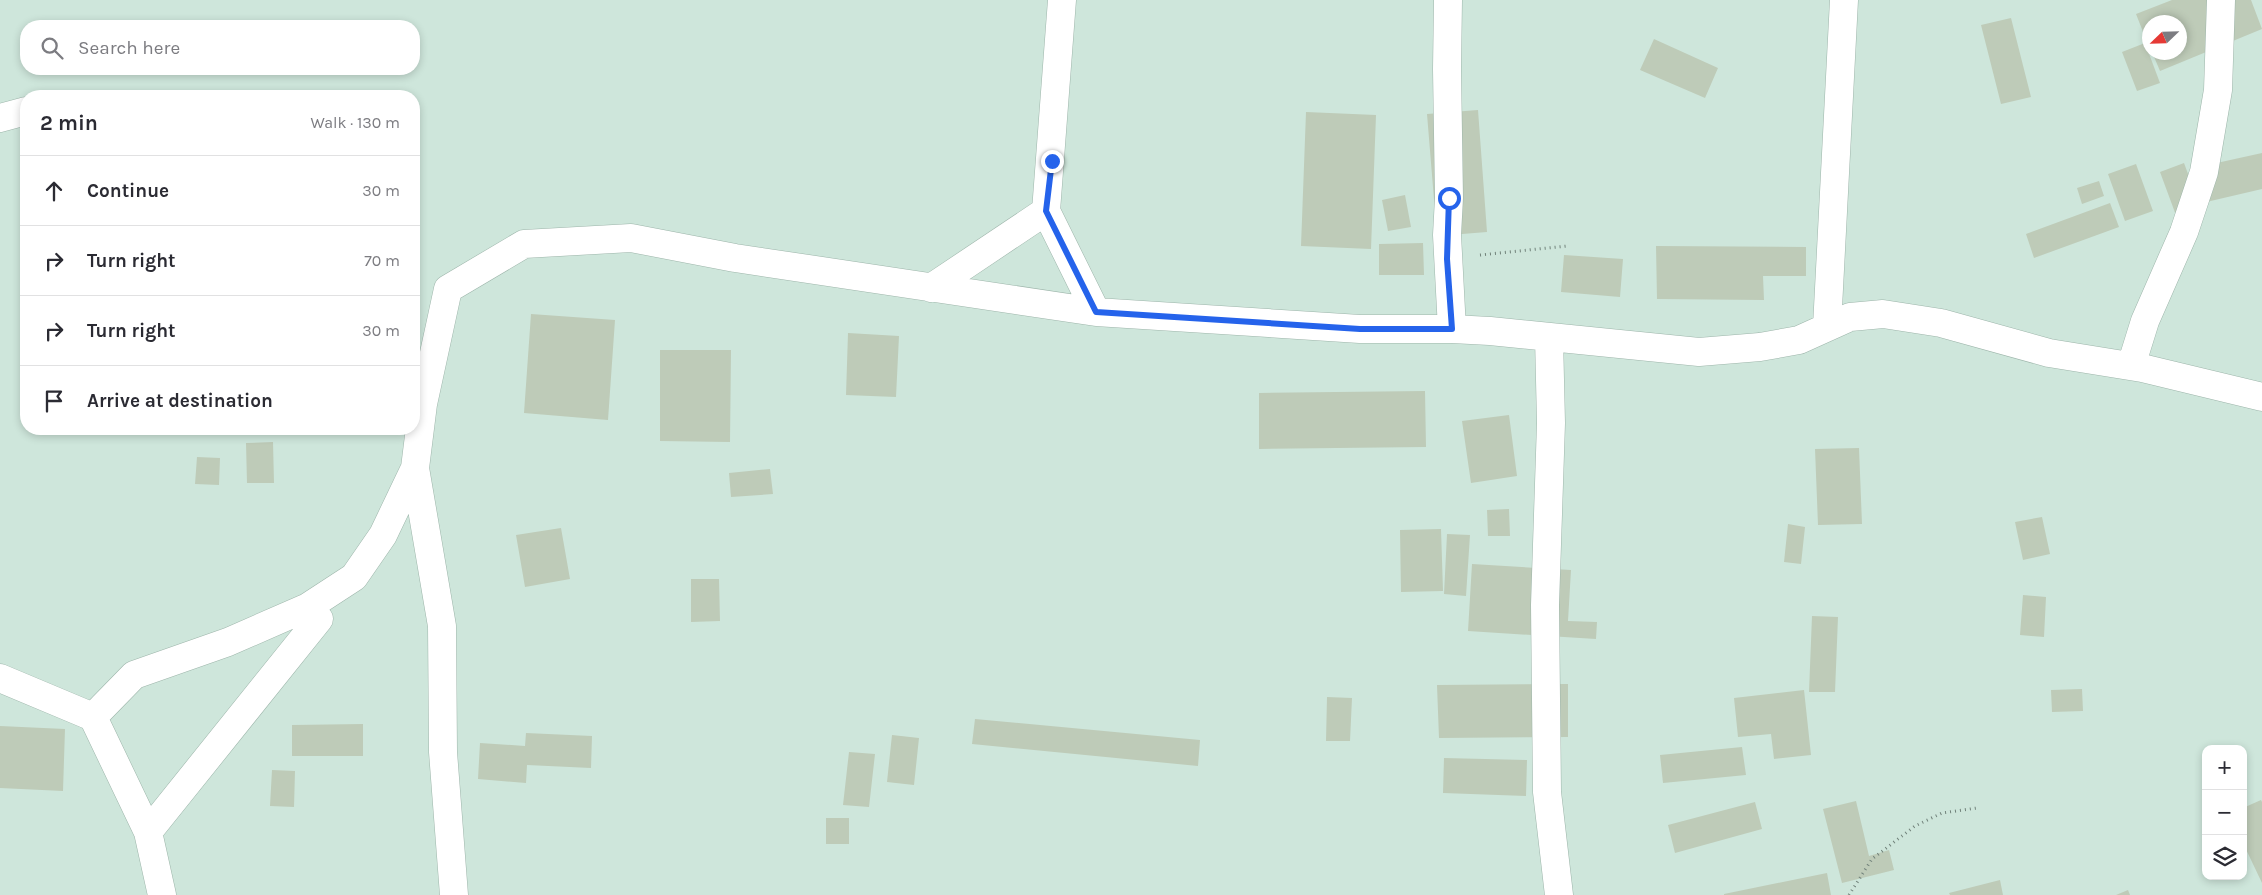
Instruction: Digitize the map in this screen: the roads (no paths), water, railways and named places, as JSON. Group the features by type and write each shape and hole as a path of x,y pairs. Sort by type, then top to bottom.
{"street":[{"path":"1062,0 1046,211 1096,312"},
{"path":"1448,0 1447,259 1452,329"},
{"path":"1827,327 1844,0"},
{"path":"2131,366 2145,321 2184,232 2204,172 2218,90 2221,0"},
{"path":"0,118 20,113"},
{"path":"931,288 1046,211"},
{"path":"420,403 448,289 524,244 631,238 735,258 1096,312 1360,329 1452,329 1699,352 1760,347 1799,340 1850,317 1883,314 1941,324 2048,353 2131,366 2262,397"},
{"path":"1549,337 1551,423 1545,605 1547,792 1559,895"},
{"path":"418,435 416,468 442,626 443,752 454,895"},
{"path":"93,717 134,674 228,642 308,607 354,577 383,535 416,468"},
{"path":"148,832 319,619 308,607"},
{"path":"0,678 93,717 148,832 162,895"}]}
